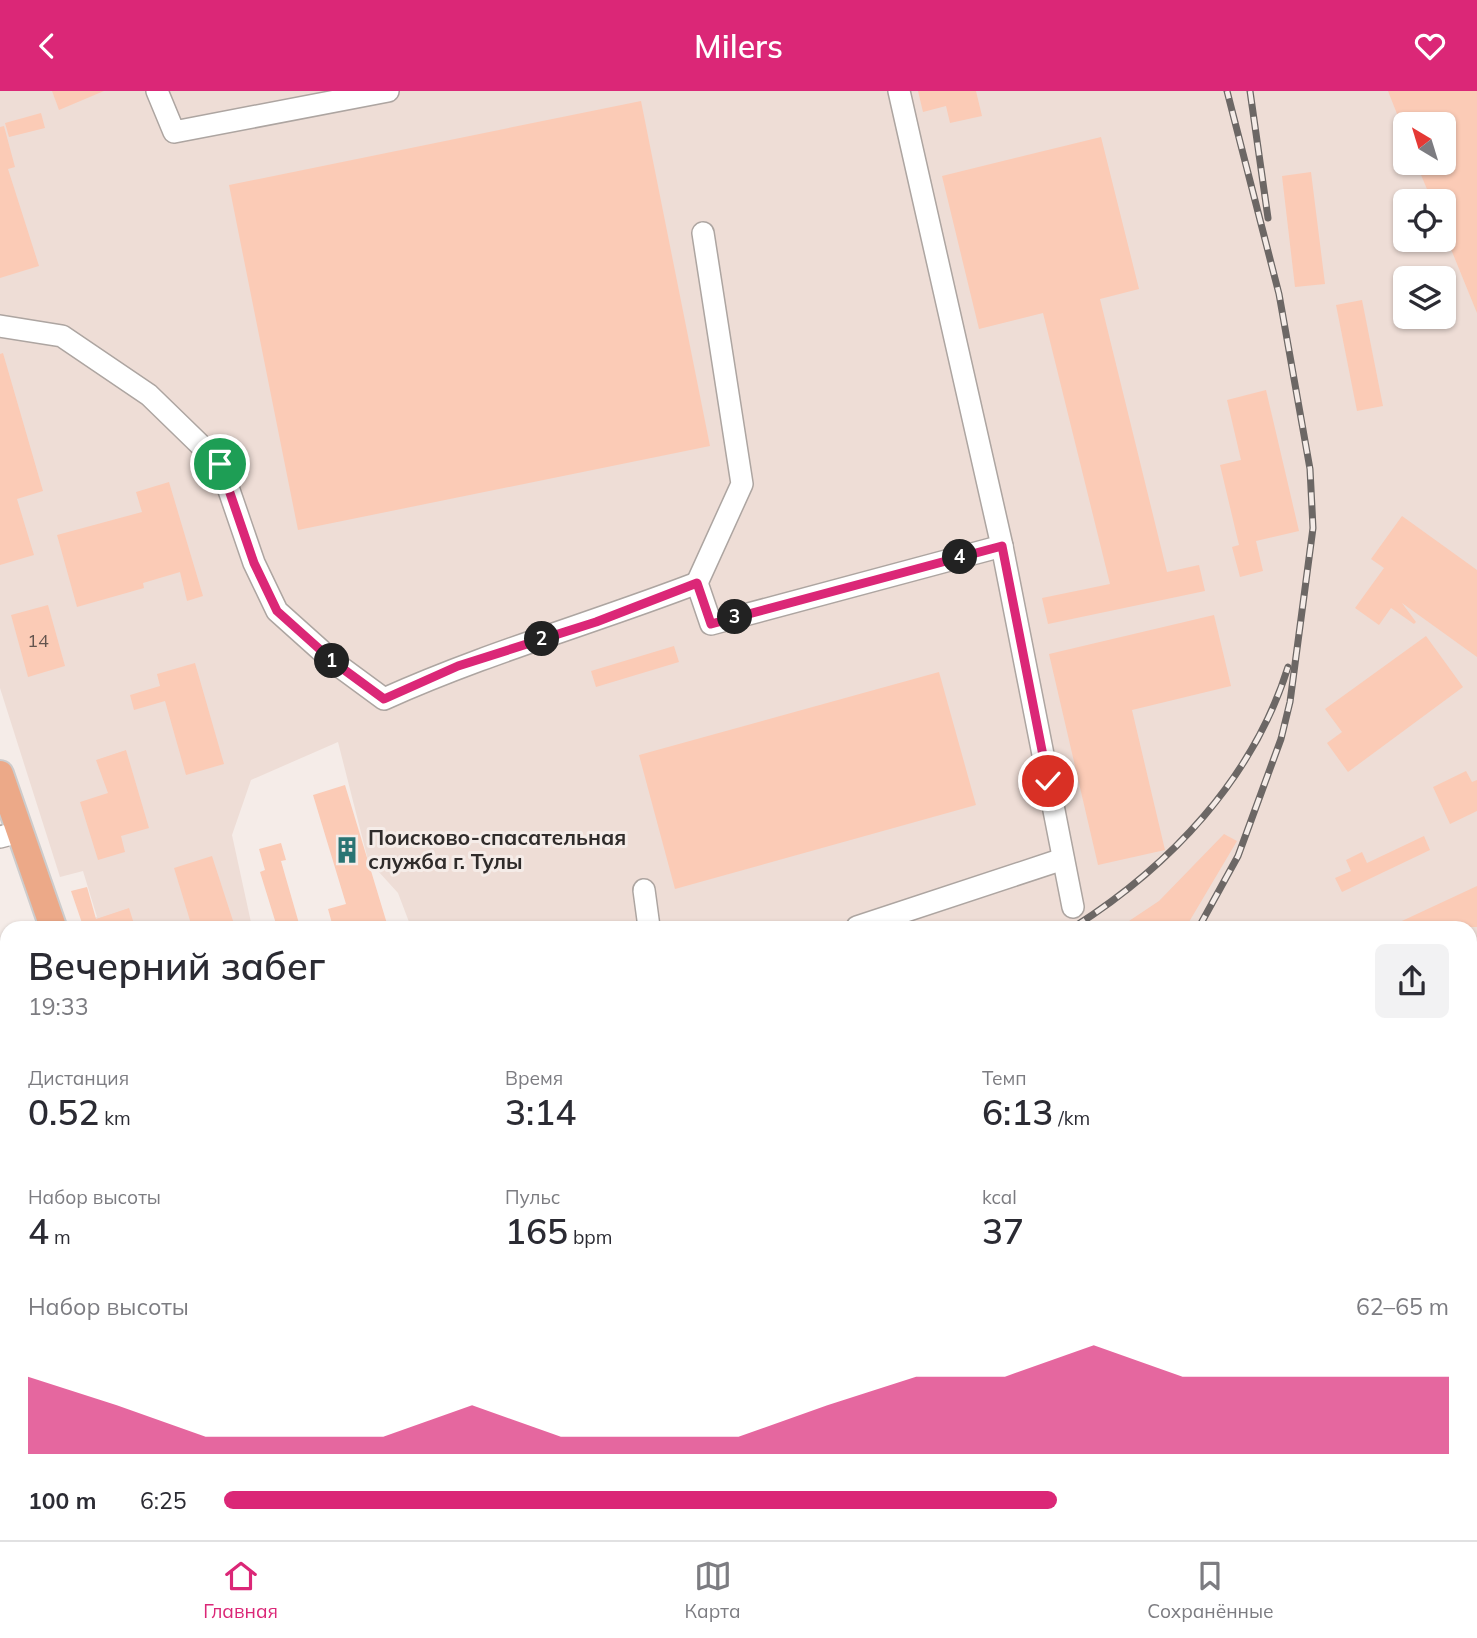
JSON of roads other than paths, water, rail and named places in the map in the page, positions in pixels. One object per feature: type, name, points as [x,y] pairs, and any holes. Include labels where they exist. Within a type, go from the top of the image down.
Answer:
[{"type":"main road","points":[[0,774],[10,835],[50,921]]},
{"type":"lane","points":[[157,91],[174,132],[388,91]]},
{"type":"lane","points":[[898,91],[1002,546],[1073,907]]},
{"type":"lane","points":[[703,233],[743,484],[697,583],[711,624],[1002,546]]},
{"type":"lane","points":[[0,326],[62,336],[149,395],[202,446],[220,464],[254,563],[277,611],[335,663],[384,699],[458,666],[596,622],[697,583]]},
{"type":"lane","points":[[875,921],[1063,859]]},
{"type":"lane","points":[[644,890],[648,921]]},
{"type":"railway","points":[[1202,921],[1238,856],[1281,739],[1290,702],[1313,528],[1310,469],[1279,294],[1227,91]]},
{"type":"railway","points":[[1250,91],[1268,218]]},
{"type":"railway","points":[[1083,921],[1143,876],[1204,816],[1253,746],[1273,708],[1288,667]]},
{"type":"place","name":"Поисково-спасательная служба г. Тулы","points":[[347,850]]}]
